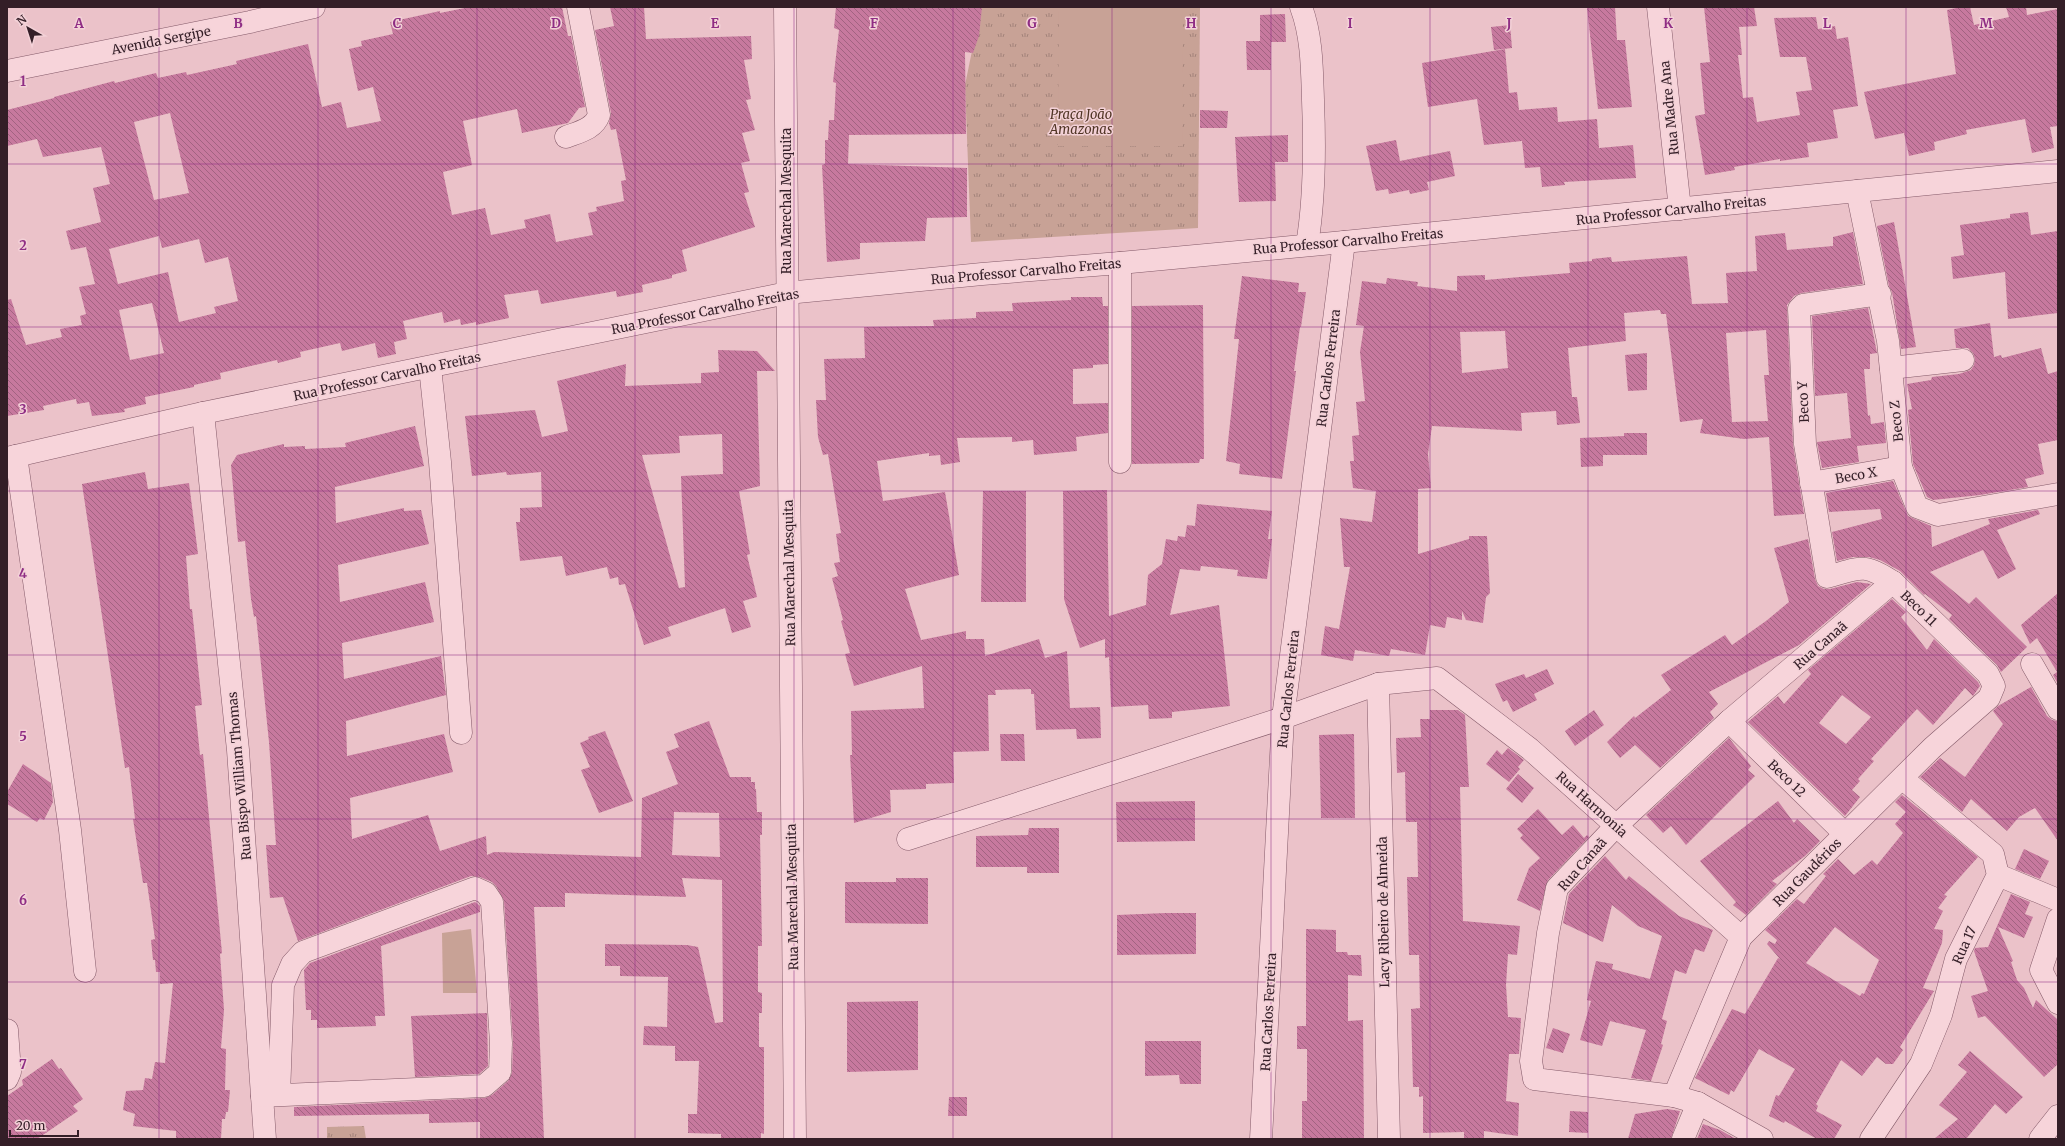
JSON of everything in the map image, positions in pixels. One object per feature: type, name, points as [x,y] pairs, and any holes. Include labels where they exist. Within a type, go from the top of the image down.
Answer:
[{"type":"street","name":"Avenida Sergipe","points":[[7,71],[250,22],[314,7]]},
{"type":"street","points":[[566,137],[590,128],[596,122],[599,115],[578,7]]},
{"type":"street","name":"Rua Marechal Mesquita","points":[[785,7],[795,1139]]},
{"type":"street","points":[[1301,7],[1306,22],[1312,79],[1315,162],[1311,224],[1307,245]]},
{"type":"street","name":"Rua Madre Ana","points":[[1658,7],[1680,209]]},
{"type":"street","name":"Rua Professor Carvalho Freitas","points":[[12,457],[204,413],[787,293],[1344,242],[2058,171]]},
{"type":"street","name":"Beco Z","points":[[1857,191],[1880,294],[1891,368],[1900,467],[1917,507],[1938,515],[2058,494]]},
{"type":"street","name":"Rua Carlos Ferreira","points":[[1261,1139],[1283,718],[1344,242]]},
{"type":"street","points":[[1120,263],[1120,462]]},
{"type":"street","name":"Beco Y","points":[[1827,577],[1805,444],[1799,309],[1803,305],[1880,294]]},
{"type":"street","points":[[1891,368],[1963,360]]},
{"type":"street","points":[[430,367],[440,462],[461,733]]},
{"type":"street","name":"Rua Bispo William Thomas","points":[[204,413],[238,750],[270,1095],[265,1139]]},
{"type":"street","points":[[12,457],[70,830],[85,971]]},
{"type":"street","name":"Beco X","points":[[1811,482],[1900,467]]},
{"type":"street","name":"Beco 11","points":[[1827,577],[1863,567],[1877,572],[1893,582],[1988,674],[1994,686]]},
{"type":"street","name":"Rua Canaã","points":[[1762,1139],[1698,1103],[1674,1096],[1534,1080],[1531,1062],[1548,933],[1557,888],[1616,826],[1729,721],[1893,582]]},
{"type":"street","points":[[2032,664],[2058,709]]},
{"type":"street","name":"Rua Harmonia","points":[[1378,684],[1437,678],[1530,749],[1742,937]]},
{"type":"street","points":[[908,839],[1283,718],[1378,684]]},
{"type":"street","name":"Lacy Ribeiro de Almeida","points":[[1378,684],[1389,1139]]},
{"type":"street","name":"Rua Gaudérios","points":[[1674,1096],[1742,937],[1845,834],[1903,779],[1932,748],[1989,698],[1994,686]]},
{"type":"street","name":"Beco 12","points":[[1729,721],[1845,834]]},
{"type":"street","points":[[1903,779],[1993,854],[1998,875],[2058,900]]},
{"type":"street","name":"Rua 17","points":[[1871,1139],[1921,1064],[1941,1015],[1956,959],[1998,875]]},
{"type":"street","points":[[475,888],[486,893],[492,902],[501,1043],[500,1072],[484,1086],[270,1095],[283,985],[292,964],[303,952],[475,888]]},
{"type":"street","points":[[2058,919],[2041,970],[2058,1003]]},
{"type":"street","points":[[7,1030],[10,1072],[7,1079]]},
{"type":"street","points":[[1683,1139],[1698,1103]]},
{"type":"street","points":[[2040,1139],[2058,1116]]},
{"type":"green space","name":"Praça João Amazonas","points":[[981,7],[1200,7],[1198,228],[971,242],[965,85]]},
{"type":"green space","points":[[1059,7],[1183,7],[1182,146],[1058,146]]},
{"type":"green space","points":[[471,929],[477,993],[443,993],[442,933]]},
{"type":"green space","points":[[364,1126],[366,1139],[327,1139],[327,1127]]},
{"type":"building","points":[[470,7],[562,7],[568,36],[571,36],[585,107],[579,108],[568,123],[522,133],[517,109],[463,121],[472,165],[443,172],[452,215],[485,208],[491,235],[526,228],[524,220],[550,214],[556,242],[593,235],[588,213],[597,211],[596,207],[624,201],[621,181],[626,180],[616,129],[611,130],[609,123],[611,113],[595,30],[614,26],[610,7],[644,7],[646,39],[751,36],[752,59],[744,60],[751,99],[746,100],[755,130],[742,133],[750,161],[741,163],[749,192],[744,193],[755,227],[682,250],[687,271],[672,275],[672,278],[642,285],[643,292],[617,297],[616,291],[541,304],[538,290],[504,295],[509,318],[476,325],[476,322],[461,325],[460,319],[444,323],[442,312],[403,321],[407,339],[394,342],[396,354],[378,358],[375,343],[342,351],[340,343],[300,352],[301,357],[278,363],[277,360],[220,373],[221,379],[194,385],[194,387],[145,397],[146,404],[124,409],[125,412],[92,416],[89,402],[77,404],[76,399],[43,406],[44,410],[7,416],[7,300],[11,299],[26,345],[62,337],[60,329],[82,325],[80,316],[86,314],[79,287],[95,284],[86,247],[71,250],[66,231],[101,222],[93,188],[110,184],[101,147],[43,157],[37,139],[7,146],[7,110],[114,81],[115,83],[156,73],[158,78],[186,72],[187,75],[237,64],[236,61],[308,44],[322,107],[341,102],[347,128],[381,121],[373,87],[358,91],[349,49],[362,46],[361,41],[393,34],[390,22],[440,11],[440,13]],"holes":[[[170,113],[189,193],[154,200],[134,122]],[[159,236],[162,248],[199,239],[205,263],[228,257],[238,301],[214,307],[216,313],[179,322],[168,272],[118,284],[109,249]],[[152,303],[164,353],[130,360],[119,310]]]},
{"type":"building","points":[[836,7],[982,7],[979,36],[973,53],[965,52],[966,134],[849,135],[848,164],[967,168],[967,217],[927,218],[925,241],[860,243],[860,259],[827,262],[822,165],[825,164],[825,140],[828,140],[829,120],[834,120],[836,83],[833,82],[839,30],[834,28]]},
{"type":"building","points":[[1587,7],[1615,7],[1617,40],[1625,40],[1632,107],[1598,109]]},
{"type":"building","points":[[1704,7],[1754,7],[1757,26],[1739,27],[1742,55],[1738,55],[1743,98],[1753,97],[1757,122],[1800,115],[1796,92],[1812,90],[1806,57],[1780,57],[1774,18],[1816,17],[1818,29],[1835,26],[1837,39],[1848,37],[1858,106],[1833,110],[1838,138],[1807,143],[1809,157],[1780,161],[1780,159],[1734,167],[1735,170],[1705,175],[1695,116],[1705,114],[1700,63],[1710,62]]},
{"type":"building","points":[[1970,7],[1974,25],[2009,17],[2006,7],[2026,7],[2027,15],[2058,9],[2058,126],[2050,127],[2054,148],[2032,153],[2025,119],[1966,130],[1967,134],[1934,142],[1935,150],[1909,156],[1904,133],[1875,139],[1864,92],[1956,74],[1947,10]]},
{"type":"building","points":[[1285,14],[1286,42],[1271,42],[1271,70],[1247,70],[1246,41],[1260,41],[1260,15]]},
{"type":"building","points":[[1510,25],[1512,48],[1494,50],[1491,27]]},
{"type":"building","points":[[1505,49],[1509,93],[1517,92],[1519,110],[1557,107],[1558,122],[1597,119],[1599,148],[1633,145],[1636,178],[1564,182],[1565,185],[1542,187],[1540,167],[1525,168],[1522,141],[1484,145],[1477,99],[1428,107],[1422,63]]},
{"type":"building","points":[[1200,110],[1228,111],[1227,128],[1200,128]]},
{"type":"building","points":[[1288,135],[1288,162],[1275,162],[1276,201],[1239,202],[1235,137]]},
{"type":"building","points":[[1396,140],[1400,161],[1450,151],[1455,176],[1427,182],[1429,190],[1410,194],[1409,190],[1389,194],[1388,189],[1376,191],[1366,146]]},
{"type":"building","points":[[2028,212],[2031,235],[2058,231],[2058,313],[2008,319],[2005,272],[1953,279],[1951,257],[1964,255],[1960,225],[2010,218],[2010,214]]},
{"type":"building","points":[[1894,222],[1916,347],[1901,349],[1892,292],[1889,286],[1877,226]]},
{"type":"building","points":[[1853,232],[1863,284],[1801,293],[1794,296],[1787,305],[1793,445],[1804,514],[1774,516],[1769,437],[1744,439],[1700,433],[1703,419],[1680,422],[1666,314],[1661,314],[1660,310],[1624,313],[1626,341],[1568,348],[1572,397],[1577,397],[1580,423],[1557,425],[1556,411],[1521,413],[1522,431],[1432,426],[1428,454],[1431,488],[1418,489],[1418,554],[1469,539],[1469,536],[1487,536],[1490,593],[1486,597],[1483,623],[1466,620],[1462,611],[1462,620],[1447,617],[1445,628],[1430,625],[1425,655],[1391,649],[1389,656],[1355,650],[1353,661],[1321,655],[1325,626],[1339,629],[1350,567],[1344,567],[1340,518],[1372,522],[1376,491],[1353,488],[1350,461],[1354,461],[1352,436],[1359,435],[1356,402],[1365,401],[1360,352],[1364,326],[1356,325],[1362,281],[1386,284],[1387,278],[1418,282],[1417,286],[1457,291],[1457,276],[1485,275],[1485,280],[1570,273],[1569,263],[1592,261],[1592,259],[1611,257],[1612,262],[1687,256],[1692,304],[1728,303],[1726,273],[1757,271],[1755,236],[1785,233],[1787,250],[1833,246],[1833,237]],"holes":[[[1766,330],[1769,375],[1764,375],[1768,421],[1732,422],[1726,333]],[[1505,331],[1508,368],[1462,373],[1460,332]]]},
{"type":"building","points":[[1242,276],[1299,283],[1298,292],[1306,292],[1294,371],[1296,371],[1282,479],[1239,474],[1240,464],[1226,461],[1239,339],[1234,339]]},
{"type":"building","points":[[1071,297],[1102,297],[1103,306],[1108,306],[1108,364],[1093,365],[1093,368],[1073,369],[1073,404],[1108,403],[1108,433],[1076,437],[1077,451],[1034,455],[1033,440],[1012,442],[1012,437],[957,438],[960,462],[941,465],[940,455],[929,456],[929,453],[877,461],[883,501],[945,492],[959,575],[905,589],[921,640],[966,631],[966,639],[984,639],[985,656],[1039,639],[1045,658],[1067,651],[1070,708],[1100,707],[1101,738],[1077,739],[1076,729],[1036,730],[1034,694],[1031,694],[1031,689],[995,690],[996,695],[988,695],[989,751],[953,752],[954,783],[926,784],[926,789],[890,790],[891,812],[854,823],[850,755],[852,755],[851,711],[924,708],[922,666],[854,686],[845,654],[850,653],[841,621],[843,620],[832,578],[838,576],[834,563],[840,562],[836,534],[841,533],[828,454],[823,455],[818,437],[816,400],[826,400],[824,359],[865,358],[864,327],[934,326],[933,320],[976,318],[976,312],[1013,311],[1012,303],[1071,300]]},
{"type":"building","points":[[1203,305],[1204,459],[1200,459],[1199,463],[1132,464],[1132,306]]},
{"type":"building","points":[[1868,308],[1877,353],[1870,354],[1870,369],[1864,369],[1868,416],[1870,415],[1871,424],[1884,422],[1886,443],[1857,446],[1859,462],[1822,468],[1817,442],[1851,438],[1847,393],[1815,396],[1812,316]]},
{"type":"building","points":[[1990,323],[1994,357],[2001,355],[2002,358],[2041,348],[2048,374],[2058,371],[2058,440],[2038,444],[2044,474],[2025,479],[2028,487],[1980,495],[1933,500],[1927,497],[1913,464],[1908,410],[1912,409],[1907,384],[1931,380],[1932,377],[1959,374],[1971,370],[1975,359],[1973,353],[1968,348],[1956,348],[1954,329]]},
{"type":"building","points":[[718,350],[757,351],[775,371],[757,371],[760,486],[739,491],[750,554],[747,555],[757,597],[743,601],[751,627],[732,633],[725,608],[668,627],[671,636],[644,645],[625,584],[619,585],[618,577],[610,579],[607,567],[566,576],[562,556],[520,561],[516,522],[520,522],[520,508],[542,507],[541,472],[507,475],[506,472],[472,476],[465,416],[535,410],[542,437],[568,431],[557,381],[626,364],[625,386],[701,383],[701,373],[719,372]],"holes":[[[722,434],[723,474],[681,476],[685,587],[679,588],[642,455],[680,453],[679,436]]]},
{"type":"building","points":[[1647,353],[1647,390],[1628,391],[1625,355]]},
{"type":"building","points":[[415,426],[424,466],[335,487],[336,523],[404,508],[404,511],[421,510],[429,544],[338,565],[340,602],[425,582],[434,622],[342,643],[344,679],[441,656],[446,695],[346,721],[347,756],[444,734],[453,772],[350,798],[352,839],[428,815],[440,851],[486,836],[487,855],[494,852],[641,857],[642,798],[678,784],[666,752],[679,747],[674,734],[709,721],[730,777],[751,777],[751,782],[755,782],[757,812],[762,812],[762,835],[760,835],[762,946],[758,946],[758,992],[762,993],[762,1013],[759,1013],[759,1047],[764,1047],[764,1134],[761,1133],[761,1139],[721,1139],[721,1134],[688,1133],[688,1114],[697,1114],[699,1061],[675,1061],[675,1046],[643,1045],[644,1026],[667,1027],[668,977],[620,976],[620,966],[605,966],[605,944],[687,945],[698,947],[715,1023],[723,1022],[722,880],[682,878],[686,897],[565,893],[565,907],[534,907],[544,1139],[480,1139],[480,1122],[429,1123],[429,1114],[294,1116],[294,1107],[485,1098],[492,1095],[508,1081],[512,1073],[513,1042],[504,901],[496,886],[492,882],[480,877],[471,876],[298,941],[283,897],[270,898],[266,845],[276,845],[269,742],[256,616],[254,617],[251,599],[245,541],[238,542],[231,465],[237,455],[284,444],[284,447],[305,446],[305,449],[346,447],[345,443]],"holes":[[[674,812],[719,813],[720,857],[672,855]]]},
{"type":"building","points":[[1624,433],[1647,433],[1647,455],[1603,455],[1603,466],[1581,467],[1580,438],[1624,436]]},
{"type":"building","points":[[145,472],[148,489],[189,483],[198,554],[186,556],[190,609],[192,609],[202,705],[195,706],[200,755],[203,754],[222,953],[220,954],[224,1010],[221,1048],[226,1049],[225,1090],[230,1090],[228,1112],[226,1112],[225,1119],[222,1119],[221,1139],[176,1139],[176,1131],[133,1126],[135,1114],[123,1110],[126,1091],[143,1090],[145,1078],[152,1079],[155,1062],[165,1063],[173,983],[160,984],[160,972],[156,972],[155,960],[153,960],[151,940],[155,939],[147,883],[143,883],[133,819],[135,819],[129,767],[125,768],[82,484]]},
{"type":"building","points":[[1893,481],[1908,516],[1931,526],[1932,547],[1990,524],[1988,519],[2038,510],[2040,514],[1997,530],[2016,569],[1998,579],[1983,550],[1930,572],[1969,604],[1976,597],[2027,647],[2001,672],[1997,665],[1949,619],[1952,615],[1925,594],[1924,595],[1900,571],[1880,560],[1869,557],[1853,557],[1837,561],[1832,532],[1882,519],[1880,509],[1829,512],[1826,493]]},
{"type":"building","points":[[1107,490],[1109,616],[1146,605],[1148,575],[1162,564],[1166,539],[1177,541],[1178,536],[1185,537],[1187,525],[1195,526],[1197,504],[1272,511],[1268,539],[1272,539],[1267,579],[1237,576],[1238,570],[1201,566],[1200,571],[1180,569],[1170,615],[1219,605],[1230,706],[1172,712],[1172,718],[1149,719],[1148,705],[1111,707],[1109,657],[1105,658],[1105,639],[1080,648],[1064,599],[1063,491]]},
{"type":"building","points":[[983,491],[1026,491],[1026,602],[981,602]]},
{"type":"building","points":[[1808,539],[1815,579],[1818,586],[1824,589],[1830,589],[1857,582],[1871,584],[1799,645],[1709,692],[1718,704],[1710,712],[1714,718],[1660,768],[1635,745],[1620,758],[1607,742],[1634,716],[1635,718],[1671,690],[1661,675],[1725,635],[1732,645],[1766,621],[1789,602],[1774,548]]},
{"type":"building","points":[[2058,593],[2058,684],[2053,675],[2057,672],[2037,638],[2030,644],[2021,625]]},
{"type":"building","points":[[1892,599],[1906,612],[1901,617],[1927,650],[1934,639],[1978,682],[1980,686],[1973,696],[1965,688],[1933,725],[1917,709],[1871,759],[1874,761],[1858,779],[1860,781],[1852,790],[1860,797],[1845,816],[1748,722],[1778,696],[1784,704],[1811,674],[1808,670]],"holes":[[[1842,695],[1871,717],[1846,744],[1819,723]]]},
{"type":"building","points":[[1547,669],[1554,684],[1534,694],[1537,700],[1513,712],[1507,700],[1503,702],[1495,684],[1524,674],[1526,678]]},
{"type":"building","points":[[2031,687],[2047,716],[2052,720],[2058,721],[2058,841],[2035,808],[2019,817],[2007,831],[1971,799],[1962,812],[1920,777],[1940,758],[1965,777],[2003,724],[1993,711],[1998,706]]},
{"type":"building","points":[[1430,710],[1458,710],[1465,715],[1469,787],[1460,787],[1463,921],[1520,926],[1517,955],[1508,954],[1506,985],[1508,1017],[1521,1018],[1519,1054],[1509,1054],[1506,1101],[1519,1103],[1518,1136],[1484,1131],[1484,1139],[1464,1139],[1464,1132],[1423,1133],[1423,1096],[1419,1097],[1419,1087],[1413,1087],[1411,1009],[1420,1008],[1419,955],[1409,955],[1407,877],[1418,877],[1417,822],[1406,822],[1405,772],[1397,773],[1396,738],[1421,737],[1420,719],[1430,719]]},
{"type":"building","points":[[1594,710],[1604,725],[1575,746],[1565,731]]},
{"type":"building","points":[[605,731],[633,801],[599,813],[581,770],[590,767],[580,743],[589,739],[588,737]]},
{"type":"building","points":[[1000,734],[1024,734],[1025,761],[1001,761]]},
{"type":"building","points":[[1354,734],[1355,818],[1321,818],[1319,735]]},
{"type":"building","points":[[1729,738],[1751,766],[1748,770],[1755,776],[1686,845],[1671,826],[1663,833],[1646,815]]},
{"type":"building","points":[[1508,748],[1524,760],[1518,767],[1520,769],[1509,782],[1486,764],[1497,750],[1502,755]]},
{"type":"building","points":[[23,764],[51,783],[53,802],[44,820],[40,818],[37,822],[7,804],[7,792]]},
{"type":"building","points":[[1518,774],[1534,788],[1522,803],[1506,789]]},
{"type":"building","points":[[1902,795],[1978,857],[1944,895],[1947,896],[1938,908],[1943,911],[1934,929],[1943,930],[1942,943],[1923,988],[1934,991],[1900,1047],[1903,1050],[1893,1064],[1886,1064],[1877,1057],[1862,1076],[1841,1060],[1816,1104],[1818,1106],[1816,1111],[1842,1125],[1834,1139],[1817,1139],[1785,1121],[1784,1123],[1769,1116],[1776,1095],[1779,1096],[1795,1069],[1759,1049],[1734,1092],[1731,1090],[1729,1095],[1695,1078],[1732,1009],[1745,1014],[1778,958],[1780,959],[1767,944],[1769,941],[1775,944],[1777,940],[1765,930],[1797,899],[1804,904],[1826,876],[1823,874],[1838,859],[1854,875],[1872,860],[1877,865],[1903,833],[1895,824],[1906,812],[1895,802]],"holes":[[[1835,927],[1879,960],[1864,994],[1862,993],[1860,996],[1806,963]]]},
{"type":"building","points":[[1195,801],[1195,841],[1117,842],[1116,802]]},
{"type":"building","points":[[1778,801],[1794,823],[1797,819],[1820,841],[1805,856],[1772,881],[1777,884],[1746,915],[1733,905],[1736,902],[1700,861]]},
{"type":"building","points":[[1538,809],[1562,835],[1573,825],[1584,838],[1587,835],[1589,837],[1548,880],[1540,911],[1517,900],[1529,868],[1540,858],[1520,838],[1523,835],[1517,829]]},
{"type":"building","points":[[1029,828],[1059,828],[1059,873],[1027,873],[1027,867],[976,867],[976,836],[1028,835]]},
{"type":"building","points":[[2024,849],[2049,861],[2040,879],[2015,869]]},
{"type":"building","points":[[1605,856],[1626,880],[1629,876],[1679,916],[1713,930],[1704,952],[1695,949],[1686,974],[1675,970],[1662,1019],[1667,1021],[1661,1044],[1663,1045],[1651,1081],[1631,1078],[1646,1030],[1610,1021],[1602,1046],[1580,1040],[1591,1001],[1587,1000],[1596,961],[1613,964],[1612,969],[1650,979],[1662,936],[1638,926],[1612,905],[1603,942],[1563,923],[1569,894]]},
{"type":"building","points":[[896,878],[928,878],[928,924],[845,923],[845,882],[896,882]]},
{"type":"building","points":[[2011,894],[2030,902],[2025,914],[2033,917],[2024,938],[1998,927],[2013,961],[2011,962],[2017,980],[2024,988],[2033,1008],[2036,1000],[2058,1020],[2058,1064],[2044,1077],[1985,1016],[1978,1018],[1971,996],[1988,991],[1974,951],[1975,948],[1988,947]]},
{"type":"building","points":[[475,902],[480,906],[480,912],[381,946],[385,1016],[375,1016],[376,1026],[317,1028],[317,1020],[311,1020],[311,1010],[306,1010],[304,970],[310,963]]},
{"type":"building","points":[[1196,913],[1196,954],[1117,955],[1117,915]]},
{"type":"building","points":[[1306,929],[1336,930],[1336,952],[1347,952],[1348,955],[1361,955],[1362,976],[1348,975],[1348,1021],[1363,1020],[1364,1139],[1302,1139],[1302,1101],[1307,1101],[1307,1049],[1297,1049],[1297,1026],[1306,1026]]},
{"type":"building","points":[[918,1001],[918,1070],[847,1072],[847,1002]]},
{"type":"building","points":[[487,1013],[488,1066],[479,1074],[415,1077],[411,1016]]},
{"type":"building","points":[[1553,1028],[1570,1034],[1563,1053],[1546,1048]]},
{"type":"building","points":[[1145,1041],[1201,1041],[1201,1084],[1180,1084],[1179,1075],[1145,1076]]},
{"type":"building","points":[[1970,1051],[2023,1097],[2006,1114],[1995,1104],[1966,1139],[1934,1139],[1958,1119],[1939,1105],[1967,1072],[1958,1065]]},
{"type":"building","points":[[52,1059],[59,1069],[61,1068],[83,1099],[73,1106],[78,1111],[37,1139],[7,1139],[7,1096],[23,1085],[22,1080]]},
{"type":"building","points":[[949,1097],[967,1097],[967,1116],[948,1116]]},
{"type":"building","points":[[1667,1109],[1680,1111],[1671,1139],[1628,1139],[1635,1114]]},
{"type":"building","points":[[1570,1111],[1588,1112],[1588,1133],[1569,1132]]},
{"type":"building","points":[[1703,1124],[1720,1130],[1736,1139],[1697,1139]]}]
